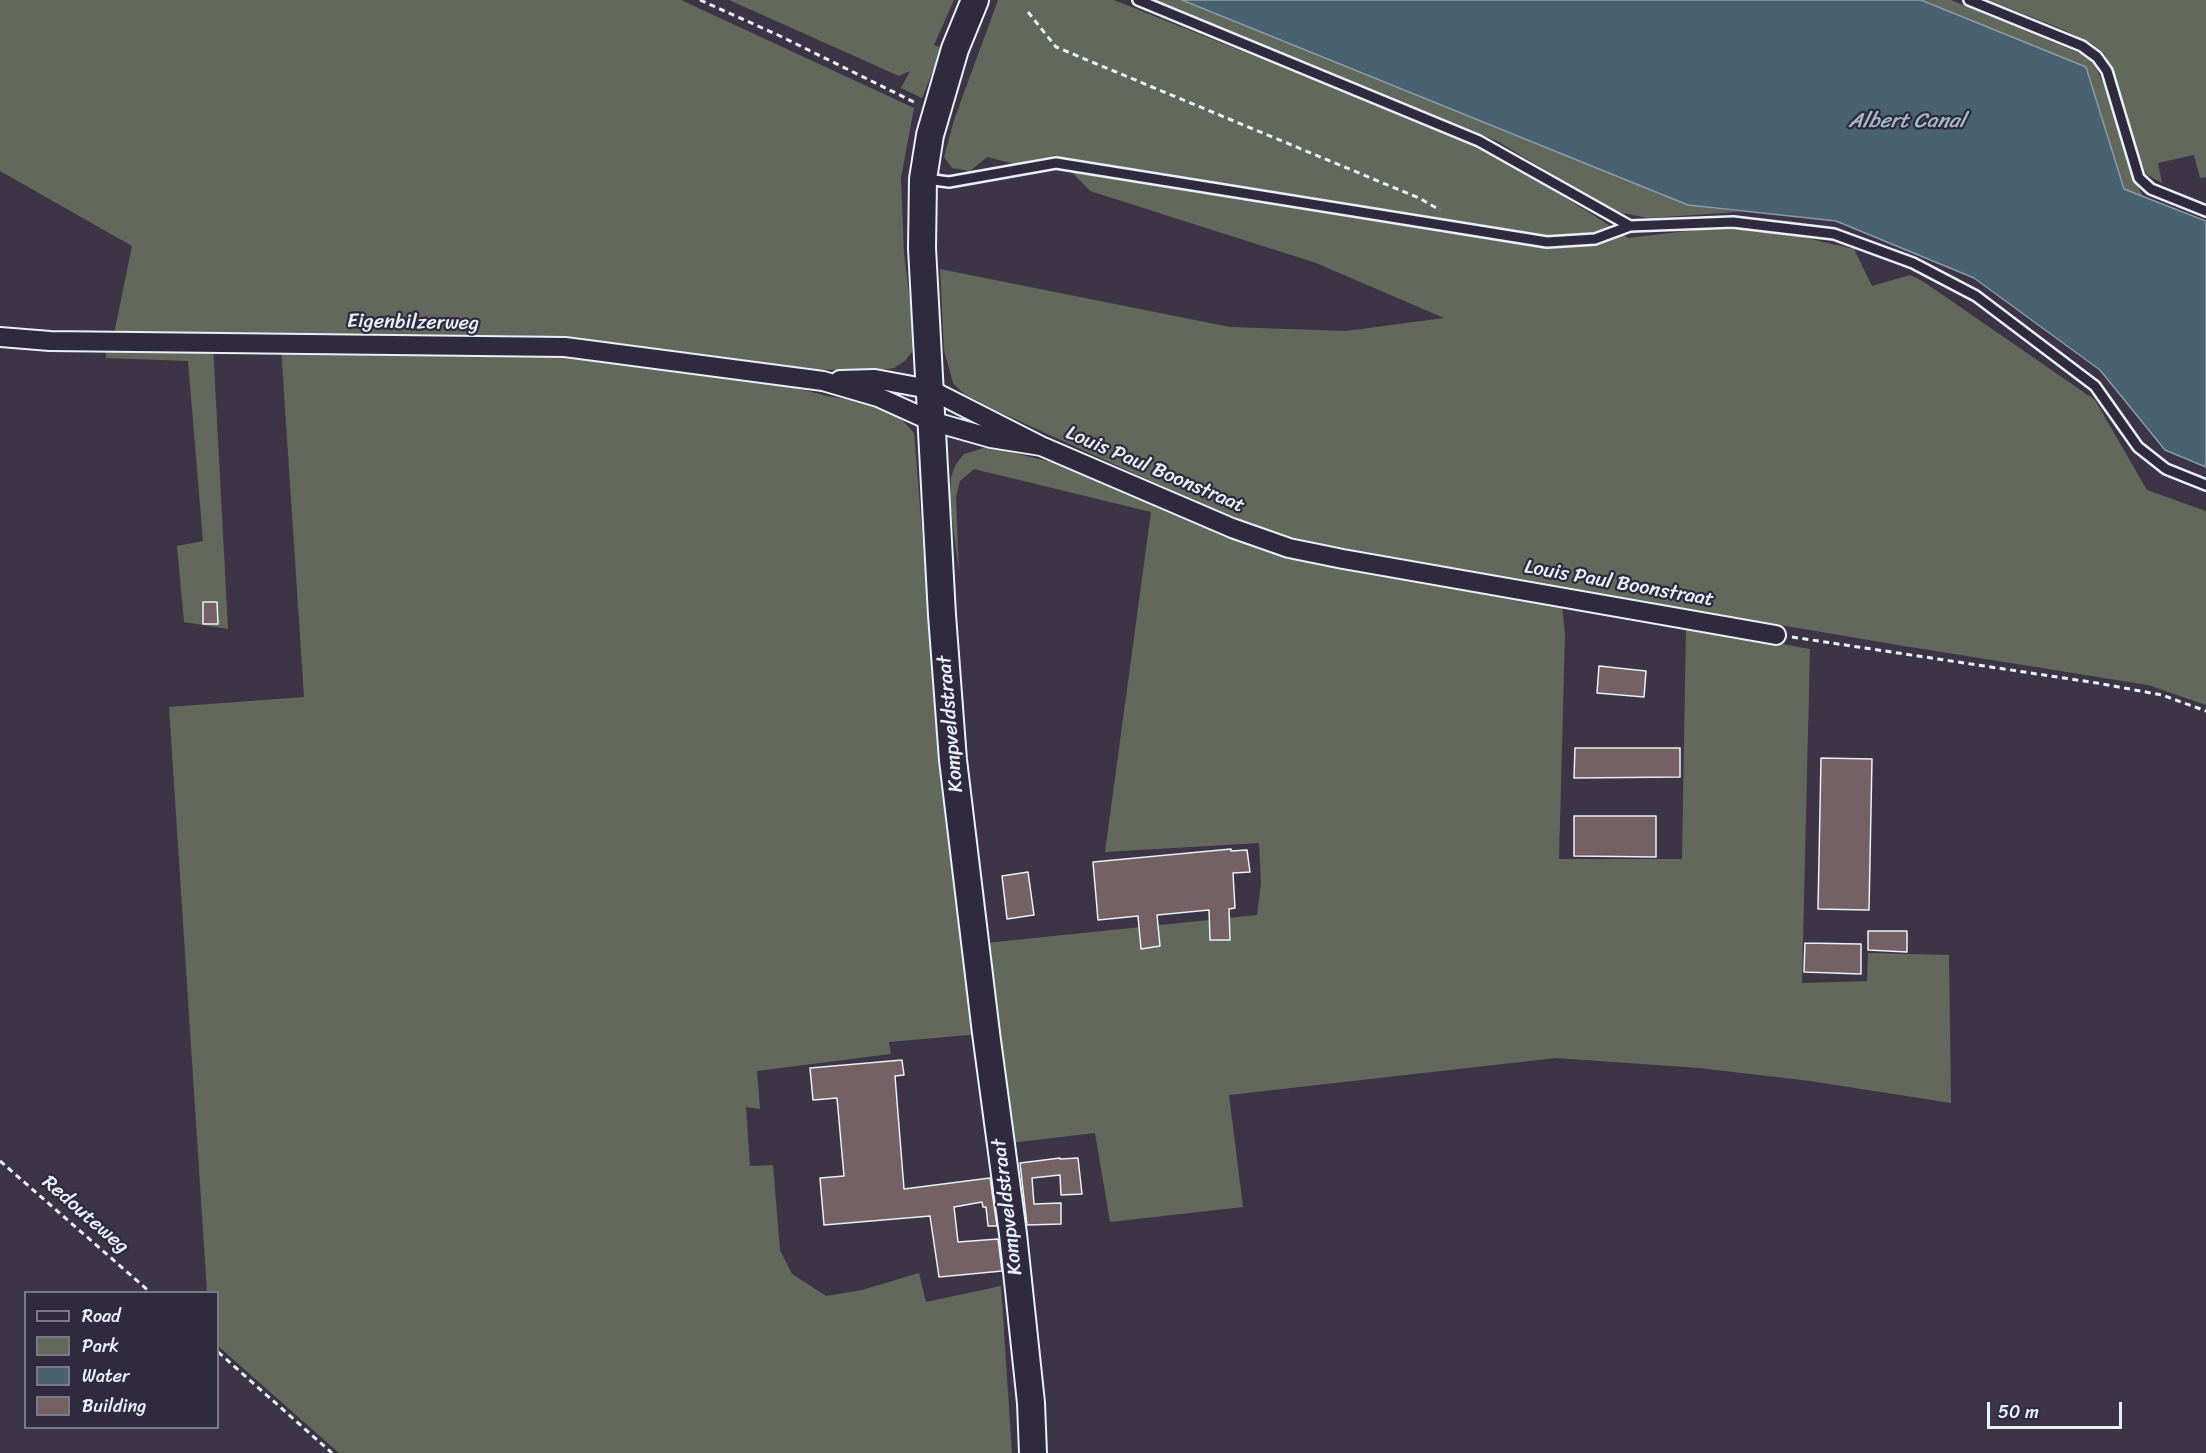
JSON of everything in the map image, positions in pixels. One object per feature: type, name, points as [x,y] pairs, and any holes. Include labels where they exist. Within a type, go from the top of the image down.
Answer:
[{"type":"street","name":"Kompveldstraat","points":[[975,0],[955,49],[930,135],[923,179],[922,248],[942,615],[953,760],[1013,1234],[1031,1403],[1033,1453]]},
{"type":"street","name":"Eigenbilzerweg","points":[[0,337],[50,341],[565,347],[823,381],[879,397],[931,422]]},
{"type":"street","name":"Eigenbilzerweg","points":[[823,381],[875,379],[929,388]]},
{"type":"street","name":"Louis Paul Boonstraat","points":[[929,388],[1041,446],[1232,528],[1289,548],[1776,634]]},
{"type":"street","name":"Louis Paul Boonstraat","points":[[931,422],[991,438],[1041,446]]},
{"type":"lane","points":[[1138,0],[1479,141],[1630,226]]},
{"type":"lane","points":[[1969,0],[2082,46],[2097,57],[2107,71],[2139,178],[2151,189],[2206,211]]},
{"type":"lane","points":[[923,179],[949,182],[1056,163],[1547,242],[1595,239],[1630,226],[1733,222],[1834,234],[1913,263],[1976,296],[2095,386],[2138,447],[2166,469],[2206,485]]},
{"type":"path","points":[[700,0],[919,105],[937,111]]},
{"type":"path","points":[[1028,12],[1056,47],[1419,198],[1448,215]]},
{"type":"path","points":[[1776,634],[2097,683],[2162,695],[2206,711]]},
{"type":"path","name":"Redouteweg","points":[[0,1161],[148,1291]]},
{"type":"path","points":[[219,1353],[332,1453]]},
{"type":"green space","points":[[0,0],[681,0],[914,108],[901,178],[904,253],[914,334],[912,352],[905,361],[894,368],[875,371],[799,369],[676,351],[577,340],[496,336],[114,334],[132,246],[0,171]]},
{"type":"green space","points":[[729,0],[954,0],[934,45],[942,48],[922,98],[901,88],[910,71],[899,76]]},
{"type":"green space","points":[[998,0],[1114,0],[1482,147],[1628,238],[1695,230],[1749,229],[1802,237],[1854,249],[1872,286],[1910,275],[1924,282],[2095,400],[2147,490],[2206,511],[2206,705],[2148,685],[1604,595],[1337,547],[1254,529],[1225,519],[1164,487],[964,394],[953,383],[944,350],[940,269],[1230,327],[1346,331],[1444,318],[1316,263],[1090,191],[1055,155],[1015,164],[987,157],[970,171],[952,168],[944,157],[954,120]]},
{"type":"green space","points":[[1153,0],[1182,0],[1688,205],[1739,212],[1649,218],[1621,213],[1497,141]]},
{"type":"green space","points":[[1921,0],[1951,0],[2086,56],[2094,64],[2106,88],[2133,177],[2143,196],[2124,189],[2086,67]]},
{"type":"green space","points":[[1988,0],[2206,0],[2206,177],[2200,178],[2194,155],[2158,163],[2162,183],[2146,174],[2136,148],[2114,71],[2104,53],[2091,43],[2062,29]]},
{"type":"green space","points":[[213,345],[228,629],[184,622],[177,546],[203,541],[188,361],[106,358],[105,347]]},
{"type":"green space","points":[[281,347],[567,353],[782,379],[792,387],[827,396],[872,403],[893,410],[914,433],[937,716],[980,1034],[889,1042],[891,1054],[757,1071],[760,1109],[746,1107],[750,1166],[773,1165],[780,1250],[792,1274],[826,1296],[862,1290],[919,1273],[926,1302],[1001,1286],[1012,1453],[339,1453],[219,1347],[219,1291],[207,1291],[169,707],[304,697]]},
{"type":"green space","points":[[984,448],[1055,463],[1278,552],[1360,572],[1550,599],[1562,606],[1565,634],[1559,859],[1682,859],[1686,627],[1810,649],[1802,983],[1867,981],[1868,953],[1949,955],[1951,1103],[1810,1081],[1699,1068],[1556,1058],[1229,1095],[1243,1207],[1110,1222],[1095,1133],[1010,1143],[986,943],[1257,915],[1261,883],[1259,843],[1105,852],[1151,512],[974,469],[960,481],[956,497],[959,572],[950,502],[951,477],[956,464],[964,454]]},
{"type":"water","name":"Albert Canal","points":[[1182,0],[1921,0],[2086,67],[2124,189],[2206,221],[2206,467],[2165,450],[2100,370],[1974,278],[1836,221],[1688,205]]},
{"type":"building","points":[[203,602],[217,602],[218,624],[203,624]]},
{"type":"building","points":[[1599,666],[1646,671],[1644,697],[1597,693]]},
{"type":"building","points":[[1575,748],[1680,748],[1680,777],[1574,778]]},
{"type":"building","points":[[1821,758],[1872,759],[1869,910],[1818,909]]},
{"type":"building","points":[[1574,816],[1656,816],[1656,857],[1574,856]]},
{"type":"building","points":[[1231,849],[1231,851],[1247,850],[1250,872],[1233,873],[1235,908],[1229,909],[1230,940],[1210,940],[1209,910],[1157,915],[1160,946],[1141,949],[1138,916],[1098,920],[1093,862]]},
{"type":"building","points":[[1028,872],[1034,915],[1007,919],[1002,876]]},
{"type":"building","points":[[1868,931],[1907,931],[1907,952],[1868,950]]},
{"type":"building","points":[[1805,943],[1861,944],[1861,974],[1804,972]]},
{"type":"building","points":[[902,1060],[904,1075],[895,1076],[904,1189],[990,1178],[997,1226],[988,1226],[986,1207],[983,1207],[982,1202],[954,1207],[958,1242],[998,1239],[1002,1271],[939,1277],[930,1216],[824,1225],[820,1178],[844,1176],[837,1098],[813,1100],[810,1068]]},
{"type":"building","points":[[1078,1158],[1082,1194],[1061,1195],[1060,1175],[1032,1178],[1034,1204],[1061,1203],[1061,1224],[1027,1225],[1020,1163]]}]
